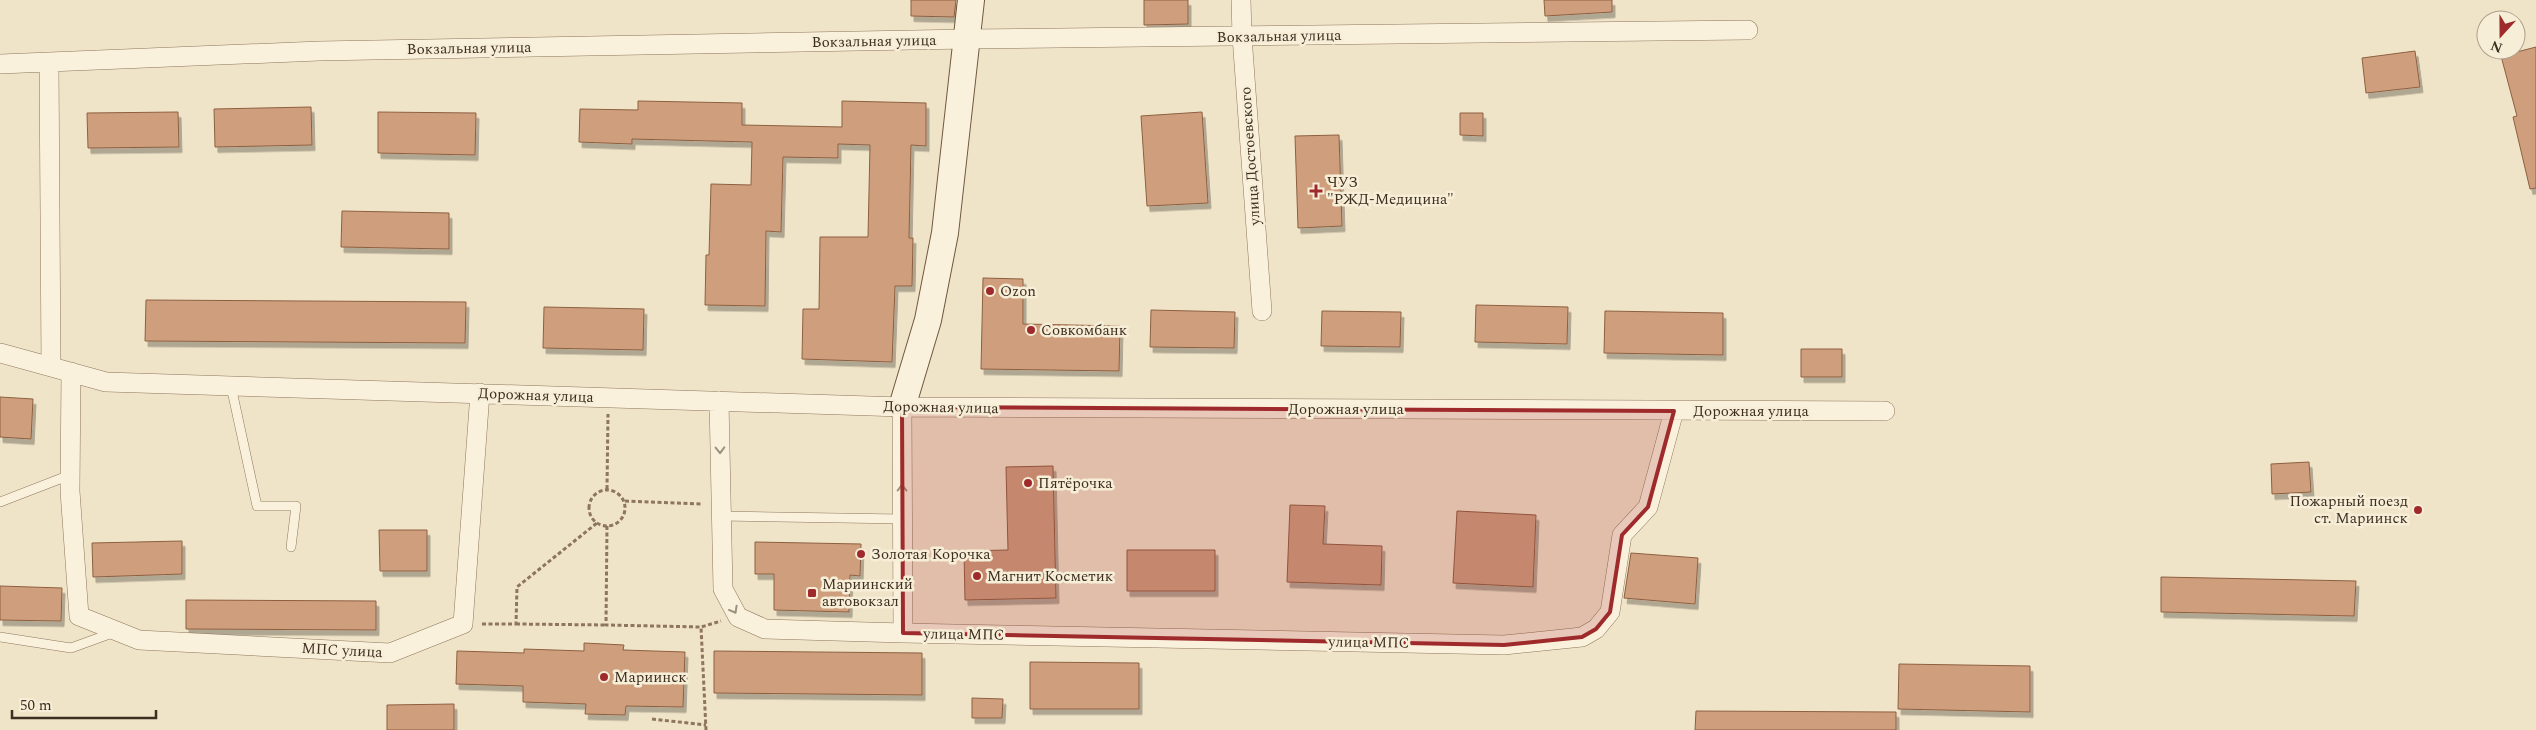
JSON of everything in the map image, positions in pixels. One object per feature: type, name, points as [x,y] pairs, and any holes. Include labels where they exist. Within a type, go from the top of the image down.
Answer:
[{"type":"main road","points":[[902,407],[928,320],[945,233],[971,0]]},
{"type":"street","name":"улица Достоевского","points":[[1241,0],[1262,311]]},
{"type":"street","name":"Вокзальная улица","points":[[0,64],[329,51],[967,40],[1748,30]]},
{"type":"street","points":[[49,62],[51,366]]},
{"type":"street","name":"Дорожная улица","points":[[0,353],[106,382],[902,407],[1674,411],[1886,410]]},
{"type":"street","points":[[70,474],[71,372]]},
{"type":"street","points":[[463,624],[480,393]]},
{"type":"street","points":[[719,401],[723,589],[738,617]]},
{"type":"street","points":[[902,407],[903,633]]},
{"type":"street","name":"улица МПС","points":[[738,617],[765,629],[903,633],[1504,645],[1582,637],[1596,629],[1610,612],[1622,535],[1648,507],[1674,411]]},
{"type":"street","name":"МПС улица","points":[[70,474],[79,616],[139,640],[390,653],[463,624]]},
{"type":"lane","points":[[231,385],[257,506],[296,506],[291,547]]},
{"type":"lane","points":[[0,502],[70,474]]},
{"type":"lane","points":[[721,511],[902,519]]},
{"type":"lane","points":[[0,637],[70,648],[117,631]]},
{"type":"path","points":[[607,489],[608,398]]},
{"type":"path","points":[[607,489],[618,492],[625,501],[625,510],[622,518],[615,524],[607,526],[597,523],[590,514],[590,500],[594,494],[607,489]]},
{"type":"path","points":[[625,501],[721,511]]},
{"type":"path","points":[[516,624],[517,587],[597,523]]},
{"type":"path","points":[[606,626],[607,526]]},
{"type":"path","points":[[463,624],[701,627],[738,617]]},
{"type":"path","points":[[701,627],[706,730]]},
{"type":"path","points":[[652,719],[706,725]]},
{"type":"highlighted area","points":[[902,407],[1674,411],[1648,507],[1622,535],[1610,612],[1596,629],[1582,637],[1504,645],[903,633]]},
{"type":"building","points":[[911,0],[956,0],[954,17],[911,16]]},
{"type":"building","points":[[1144,0],[1188,0],[1188,24],[1144,25]]},
{"type":"building","points":[[1544,0],[1612,0],[1612,12],[1545,16]]},
{"type":"building","points":[[2536,47],[2536,188],[2530,189],[2513,117],[2517,116],[2502,60],[2526,60],[2526,50]]},
{"type":"building","points":[[2415,51],[2420,87],[2366,93],[2362,58]]},
{"type":"building","points":[[638,101],[742,103],[742,125],[842,127],[842,101],[926,103],[926,146],[911,145],[909,238],[913,238],[912,286],[895,286],[892,362],[802,359],[803,309],[819,309],[820,237],[868,237],[870,145],[838,144],[838,158],[783,157],[781,232],[766,231],[765,306],[705,305],[706,255],[709,255],[711,184],[751,185],[752,142],[632,139],[632,144],[579,142],[580,109],[638,110]]},
{"type":"building","points":[[311,107],[312,145],[215,147],[214,109]]},
{"type":"building","points":[[178,112],[179,147],[88,148],[87,113]]},
{"type":"building","points":[[378,112],[476,113],[475,155],[378,153]]},
{"type":"building","points":[[1202,112],[1208,203],[1147,206],[1141,116]]},
{"type":"building","points":[[1460,113],[1483,113],[1483,136],[1460,135]]},
{"type":"building","points":[[1339,135],[1342,226],[1298,228],[1295,136]]},
{"type":"building","points":[[342,211],[449,213],[449,249],[341,247]]},
{"type":"building","points":[[983,278],[1023,279],[1023,324],[1120,326],[1119,371],[981,369]]},
{"type":"building","points":[[146,300],[466,302],[465,343],[145,341]]},
{"type":"building","points":[[1476,305],[1568,307],[1567,344],[1475,342]]},
{"type":"building","points":[[544,307],[644,309],[643,350],[543,348]]},
{"type":"building","points":[[1151,310],[1235,312],[1234,348],[1150,347]]},
{"type":"building","points":[[1322,311],[1401,312],[1400,347],[1321,346]]},
{"type":"building","points":[[1605,311],[1723,313],[1723,355],[1604,353]]},
{"type":"building","points":[[1801,349],[1842,349],[1842,377],[1801,377]]},
{"type":"building","points":[[0,397],[33,399],[31,439],[0,437]]},
{"type":"building","points":[[2309,462],[2311,492],[2272,494],[2271,464]]},
{"type":"building","points":[[1053,466],[1056,598],[965,600],[964,551],[1008,550],[1006,467]]},
{"type":"building","points":[[1290,505],[1325,506],[1323,544],[1382,546],[1381,585],[1287,582]]},
{"type":"building","points":[[1457,511],[1536,515],[1533,587],[1453,583]]},
{"type":"building","points":[[379,530],[427,530],[427,571],[380,571]]},
{"type":"building","points":[[182,541],[182,574],[93,577],[92,543]]},
{"type":"building","name":"Мариинский автовокзал","points":[[755,542],[861,544],[860,576],[850,575],[849,612],[774,610],[774,574],[755,574]]},
{"type":"building","points":[[1127,550],[1215,550],[1215,591],[1127,591]]},
{"type":"building","points":[[1631,553],[1698,558],[1695,604],[1624,598]]},
{"type":"building","points":[[2161,577],[2356,581],[2354,616],[2161,612]]},
{"type":"building","points":[[0,586],[62,588],[61,621],[0,620]]},
{"type":"building","points":[[186,600],[376,601],[376,630],[186,629]]},
{"type":"building","name":"Мариинск","points":[[584,643],[624,645],[623,650],[685,652],[683,707],[626,706],[625,715],[585,714],[586,704],[523,702],[523,686],[456,684],[457,651],[524,653],[524,649],[584,651]]},
{"type":"building","points":[[714,651],[922,653],[922,695],[714,693]]},
{"type":"building","points":[[1030,662],[1139,663],[1139,709],[1030,709]]},
{"type":"building","points":[[1899,664],[2030,666],[2030,712],[1898,709]]},
{"type":"building","points":[[972,698],[1003,699],[1002,718],[972,718]]},
{"type":"building","points":[[454,704],[454,730],[387,730],[387,705]]},
{"type":"building","points":[[1696,711],[1896,712],[1896,730],[1695,730]]},
{"type":"place","name":"ЧУЗ \"РЖД-Медицина\"","points":[[1316,191]]},
{"type":"place","name":"Ozon","points":[[990,291]]},
{"type":"place","name":"Совкомбанк","points":[[1031,330]]},
{"type":"place","name":"Пятёрочка","points":[[1028,483]]},
{"type":"place","name":"Пожарный поезд ст. Мариинск","points":[[2418,510]]},
{"type":"place","name":"Золотая Корочка","points":[[861,554]]},
{"type":"place","name":"Магнит Косметик","points":[[977,576]]},
{"type":"place","name":"Мариинский автовокзал","points":[[812,593]]},
{"type":"place","name":"Мариинск","points":[[604,677]]}]
